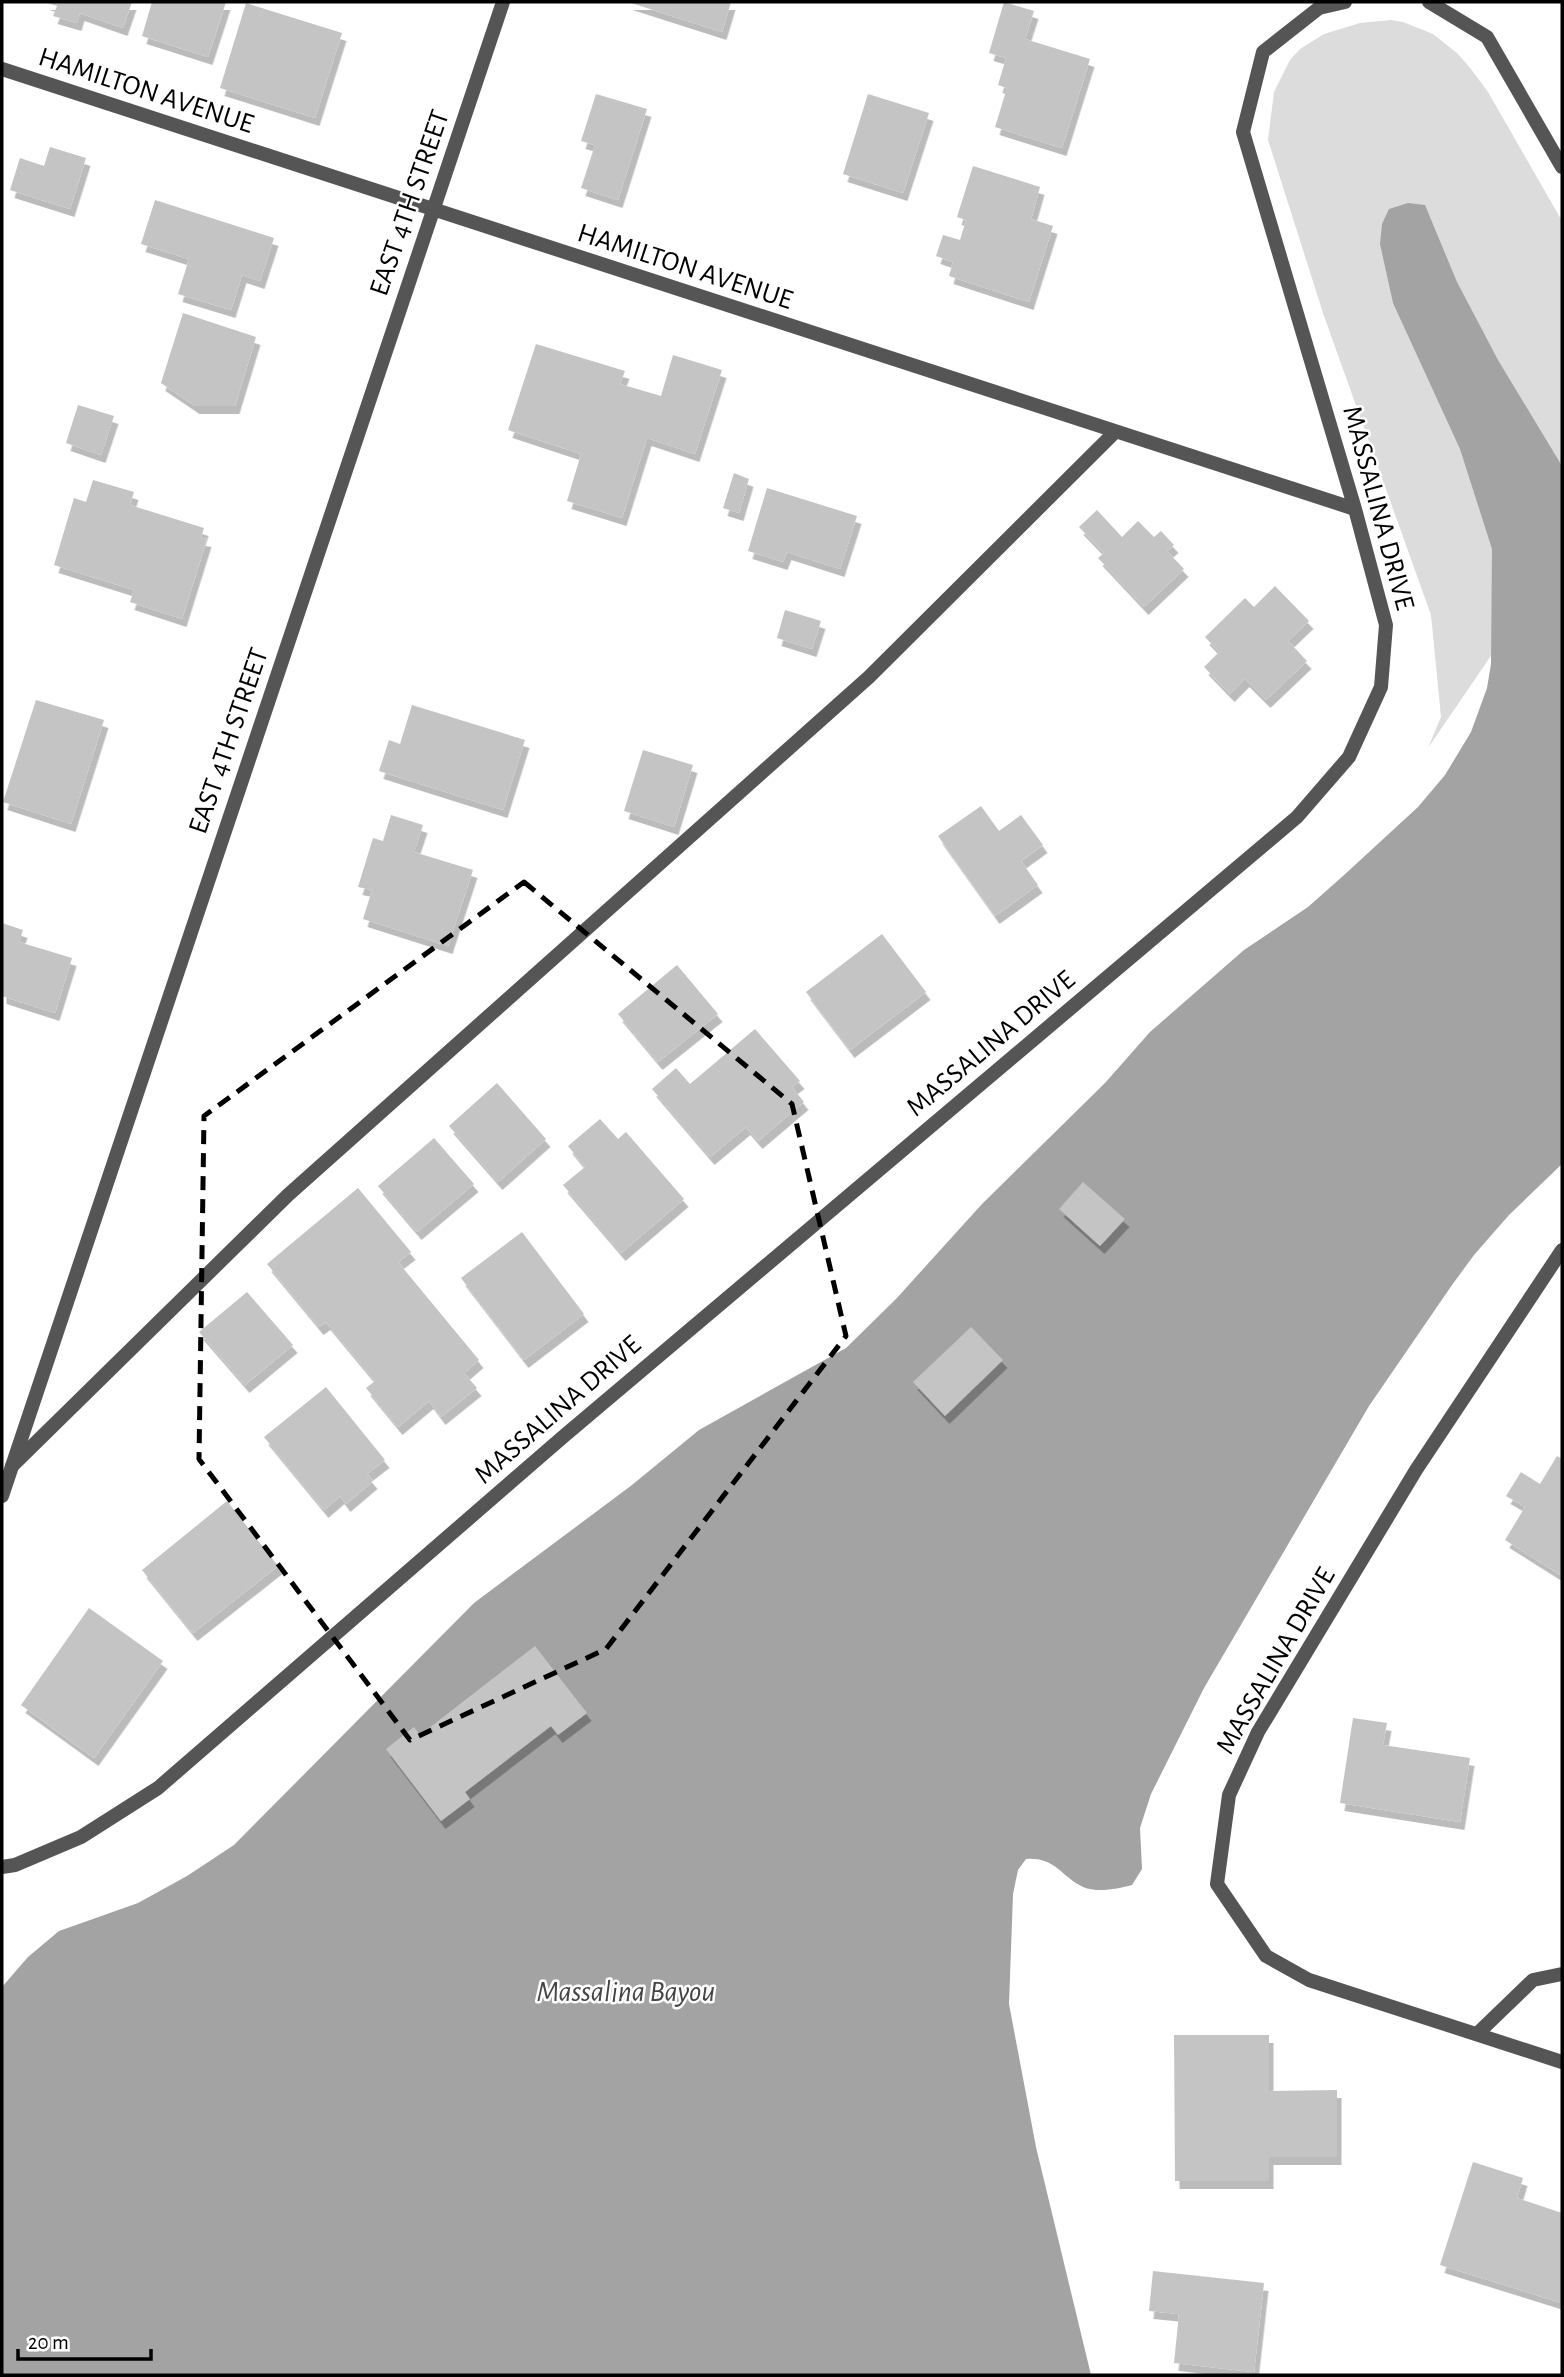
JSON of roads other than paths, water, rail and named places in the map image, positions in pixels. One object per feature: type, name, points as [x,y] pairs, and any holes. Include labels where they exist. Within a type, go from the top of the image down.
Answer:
[{"type":"street","name":"EAST 4TH STREET","points":[[2,1496],[503,2]]},
{"type":"street","name":"MASSALINA DRIVE","points":[[2,1867],[15,1865],[81,1838],[158,1788],[564,1436],[1297,817],[1349,757],[1381,687],[1386,625],[1355,509],[1243,132],[1264,52],[1319,8],[1345,2]]},
{"type":"street","points":[[1429,2],[1487,37],[1562,167]]},
{"type":"street","name":"HAMILTON AVENUE","points":[[2,69],[1355,509]]},
{"type":"street","points":[[12,1466],[288,1195],[869,677],[1115,432]]},
{"type":"street","name":"MASSALINA DRIVE","points":[[1562,1250],[1416,1470],[1258,1732],[1229,1795],[1217,1884],[1266,1956],[1309,1980],[1562,2062]]},
{"type":"street","points":[[1477,2034],[1533,1980],[1562,1974]]},
{"type":"water","name":"Massalina Bayou","points":[[1408,203],[1425,205],[1457,282],[1498,360],[1562,466],[1562,1164],[1509,1215],[1474,1255],[1369,1406],[1204,1688],[1151,1794],[1140,1828],[1142,1869],[1132,1885],[1108,1890],[1089,1889],[1075,1883],[1051,1864],[1036,1859],[1026,1859],[1018,1870],[1013,1894],[1009,2004],[1036,2147],[1091,2375],[2,2375],[2,1987],[28,1957],[59,1931],[138,1903],[187,1876],[234,1845],[474,1603],[632,1485],[699,1430],[846,1348],[896,1299],[982,1204],[1105,1083],[1150,1032],[1244,950],[1308,907],[1418,807],[1445,775],[1471,732],[1487,688],[1491,664],[1492,549],[1460,449],[1393,303],[1380,244],[1382,224],[1389,209]]}]
